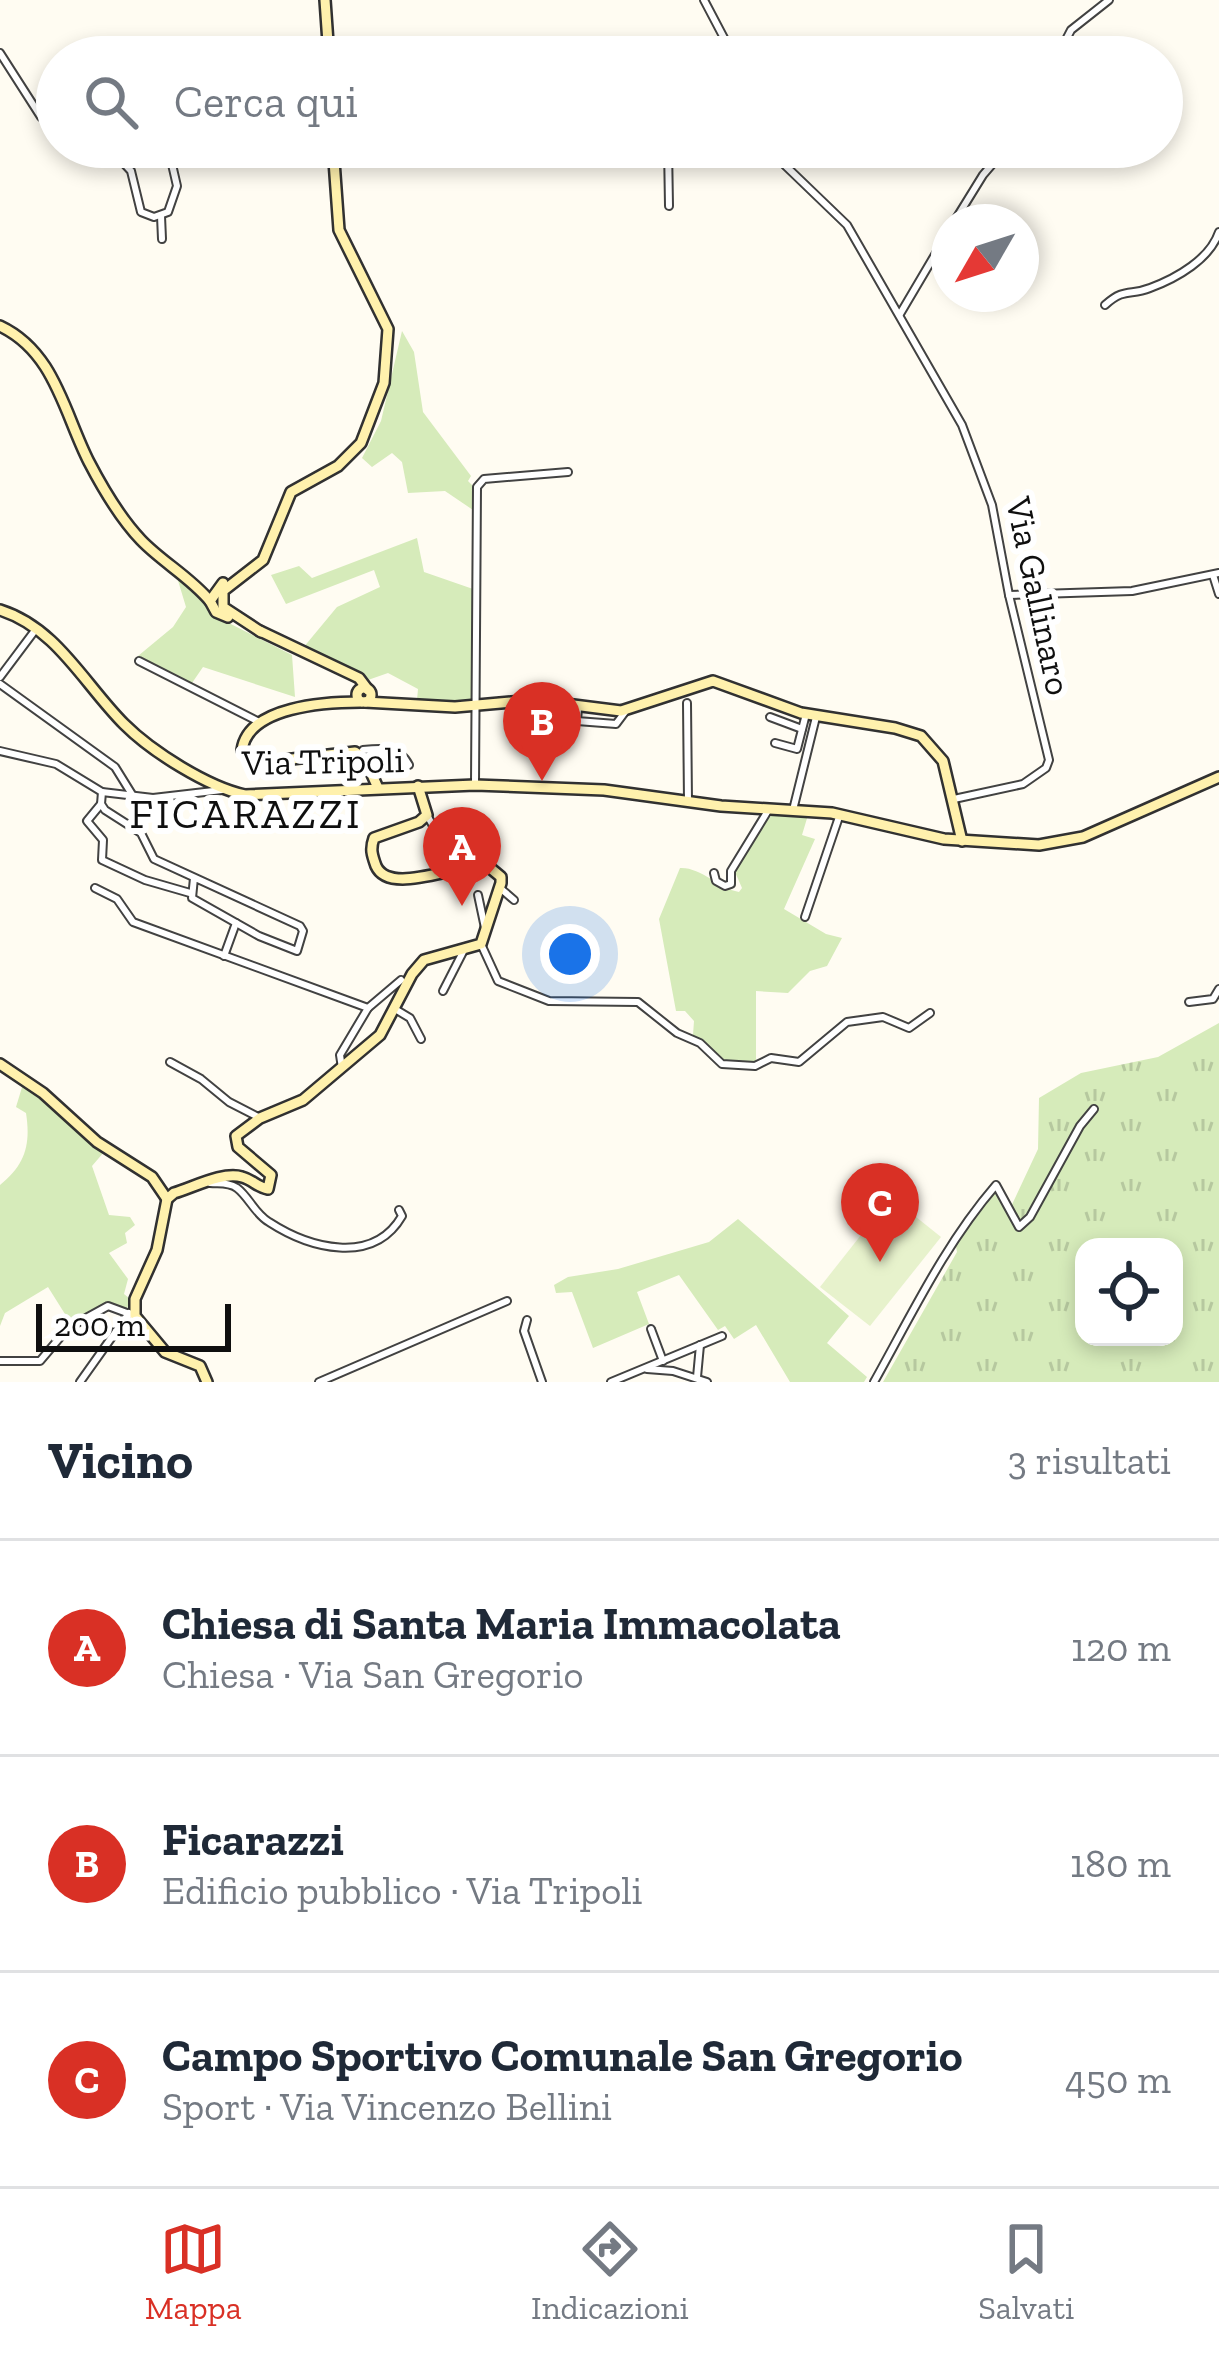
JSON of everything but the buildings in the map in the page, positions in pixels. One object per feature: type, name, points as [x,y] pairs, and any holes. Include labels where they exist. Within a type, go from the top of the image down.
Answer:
[{"type":"street","points":[[326,0],[328,36]]},
{"type":"street","points":[[704,0],[723,36]]},
{"type":"street","points":[[1068,36],[1109,0]]},
{"type":"street","points":[[0,53],[36,109]]},
{"type":"street","points":[[128,168],[142,212],[161,216],[165,223],[162,239]]},
{"type":"street","points":[[161,216],[173,206],[177,192],[172,168]]},
{"type":"street","points":[[261,632],[226,610],[220,599],[226,587],[263,560],[288,496],[338,466],[361,443],[386,370],[389,343],[384,315],[339,230],[335,168]]},
{"type":"street","points":[[668,168],[669,206]]},
{"type":"street","name":"Via Gallinaro","points":[[788,168],[848,225],[979,464],[992,505],[1048,760],[1046,768],[1023,784],[954,799]]},
{"type":"street","points":[[965,204],[989,168]]},
{"type":"street","points":[[1105,305],[1121,292],[1147,290],[1206,256],[1219,232]]},
{"type":"street","points":[[900,314],[931,261]]},
{"type":"street","points":[[0,326],[25,343],[60,387],[92,467],[140,538],[222,611],[250,625]]},
{"type":"street","points":[[475,785],[477,487],[484,479],[568,472]]},
{"type":"street","points":[[211,597],[226,580],[250,572]]},
{"type":"street","points":[[1009,595],[1132,591],[1216,574],[1219,594]]},
{"type":"street","points":[[211,597],[216,612],[359,678],[365,696]]},
{"type":"street","name":"Via Tripoli","points":[[0,610],[58,646],[128,728],[222,790],[280,796],[418,786],[604,790],[840,814],[962,841],[1007,845],[1070,842],[1219,777]]},
{"type":"street","points":[[36,629],[0,681],[115,767],[134,797]]},
{"type":"street","points":[[139,661],[259,722]]},
{"type":"street","points":[[378,788],[360,755],[351,752],[256,763],[245,756],[242,743],[259,722],[316,702],[365,696],[393,704],[476,706],[534,700],[626,710],[713,681],[811,716],[921,736],[943,761],[962,841]]},
{"type":"street","points":[[688,703],[688,801]]},
{"type":"street","points":[[775,743],[797,748],[811,716]]},
{"type":"street","points":[[793,810],[811,716]]},
{"type":"street","points":[[770,717],[802,729]]},
{"type":"street","points":[[0,748],[56,764],[102,792],[134,797],[222,790]]},
{"type":"street","points":[[360,755],[363,750],[388,748],[399,752],[409,765]]},
{"type":"street","points":[[418,786],[437,833]]},
{"type":"street","points":[[102,792],[101,804],[87,821],[103,840],[103,860],[145,880],[190,893]]},
{"type":"street","points":[[101,804],[141,833],[154,860],[301,926],[302,940],[296,951],[192,898],[194,878]]},
{"type":"street","points":[[715,873],[716,881],[731,884],[731,871],[770,808]]},
{"type":"street","points":[[80,1382],[132,1314],[157,1250],[167,1199],[236,1175],[264,1190],[271,1185],[266,1169],[236,1142],[242,1131],[303,1100],[380,1034],[418,965],[431,956],[481,944],[501,877],[483,865],[396,882],[381,876],[370,848],[374,838],[419,822],[427,814]]},
{"type":"street","points":[[806,917],[840,814]]},
{"type":"street","points":[[95,887],[117,899],[133,922],[368,1008]]},
{"type":"street","points":[[500,888],[514,900]]},
{"type":"street","points":[[478,895],[488,929]]},
{"type":"street","points":[[224,956],[236,923]]},
{"type":"street","points":[[481,944],[503,984],[549,1001],[638,1002],[677,1033],[700,1043],[722,1064],[755,1066],[771,1058],[799,1062],[847,1022],[884,1017],[915,1028],[930,1013]]},
{"type":"street","points":[[442,991],[464,950]]},
{"type":"street","points":[[342,1068],[340,1055],[368,1008],[401,980]]},
{"type":"street","points":[[1189,1001],[1216,1002],[1219,989]]},
{"type":"street","points":[[395,1009],[410,1018],[421,1039]]},
{"type":"street","points":[[170,1062],[260,1118]]},
{"type":"street","points":[[0,1064],[43,1093],[97,1142],[152,1177],[167,1199]]},
{"type":"street","points":[[874,1382],[953,1239],[996,1185],[1016,1226],[1023,1224],[1094,1108]]},
{"type":"street","points":[[210,1183],[237,1188],[262,1217],[284,1230],[343,1251],[385,1236],[402,1216],[399,1210]]},
{"type":"street","points":[[319,1382],[507,1301]]},
{"type":"street","points":[[0,1361],[40,1361],[68,1328],[107,1306],[132,1314],[165,1352],[200,1366],[206,1377]]},
{"type":"street","points":[[527,1319],[524,1331],[542,1382]]},
{"type":"street","points":[[651,1329],[665,1370]]},
{"type":"street","points":[[611,1382],[722,1336]]},
{"type":"street","points":[[697,1377],[700,1345]]},
{"type":"street","points":[[643,1369],[707,1382]]},
{"type":"green space","points":[[402,331],[414,352],[423,412],[471,476],[473,510],[445,491],[408,493],[402,462],[392,453],[372,467],[362,458],[381,421]]},
{"type":"green space","points":[[417,538],[424,572],[473,589],[473,701],[417,700],[418,689],[388,673],[368,680],[303,648],[337,607],[380,587],[374,570],[286,604],[271,575],[299,566],[312,578]]},
{"type":"green space","points":[[176,574],[205,602],[209,613],[292,655],[295,697],[203,667],[192,683],[138,656],[173,627],[186,607]]},
{"type":"green space","points":[[777,813],[808,815],[802,835],[815,839],[784,909],[842,938],[827,966],[810,971],[788,993],[756,991],[756,1064],[719,1060],[693,1035],[694,1021],[685,1011],[676,1011],[659,919],[680,868],[739,892],[742,888],[735,872],[768,818]]},
{"type":"green space","points":[[1219,1023],[1219,1382],[883,1382],[957,1252],[955,1241],[996,1188],[1009,1211],[1038,1149],[1039,1098],[1081,1073],[1158,1057]]},
{"type":"green space","points":[[23,1084],[104,1152],[92,1166],[109,1215],[130,1217],[135,1225],[125,1233],[127,1243],[109,1253],[128,1279],[127,1309],[108,1302],[70,1322],[48,1287],[5,1313],[0,1326],[0,1185],[21,1162],[27,1145],[26,1113],[16,1107]]},
{"type":"green space","points":[[891,1197],[941,1237],[870,1326],[820,1287]]},
{"type":"green space","points":[[738,1219],[849,1316],[827,1343],[867,1377],[864,1382],[790,1382],[756,1325],[734,1339],[725,1326],[718,1330],[679,1275],[637,1292],[649,1324],[593,1348],[572,1292],[556,1293],[554,1285],[568,1277],[618,1269],[709,1242]]},
{"type":"place","name":"Ficarazzi","points":[[542,781]]},
{"type":"place","name":"Chiesa di Santa Maria Immacolata","points":[[462,906]]},
{"type":"place","name":"Campo Sportivo Comunale San Gregorio","points":[[880,1262]]},
{"type":"district","name":"FICARAZZI","points":[[246,813]]}]
